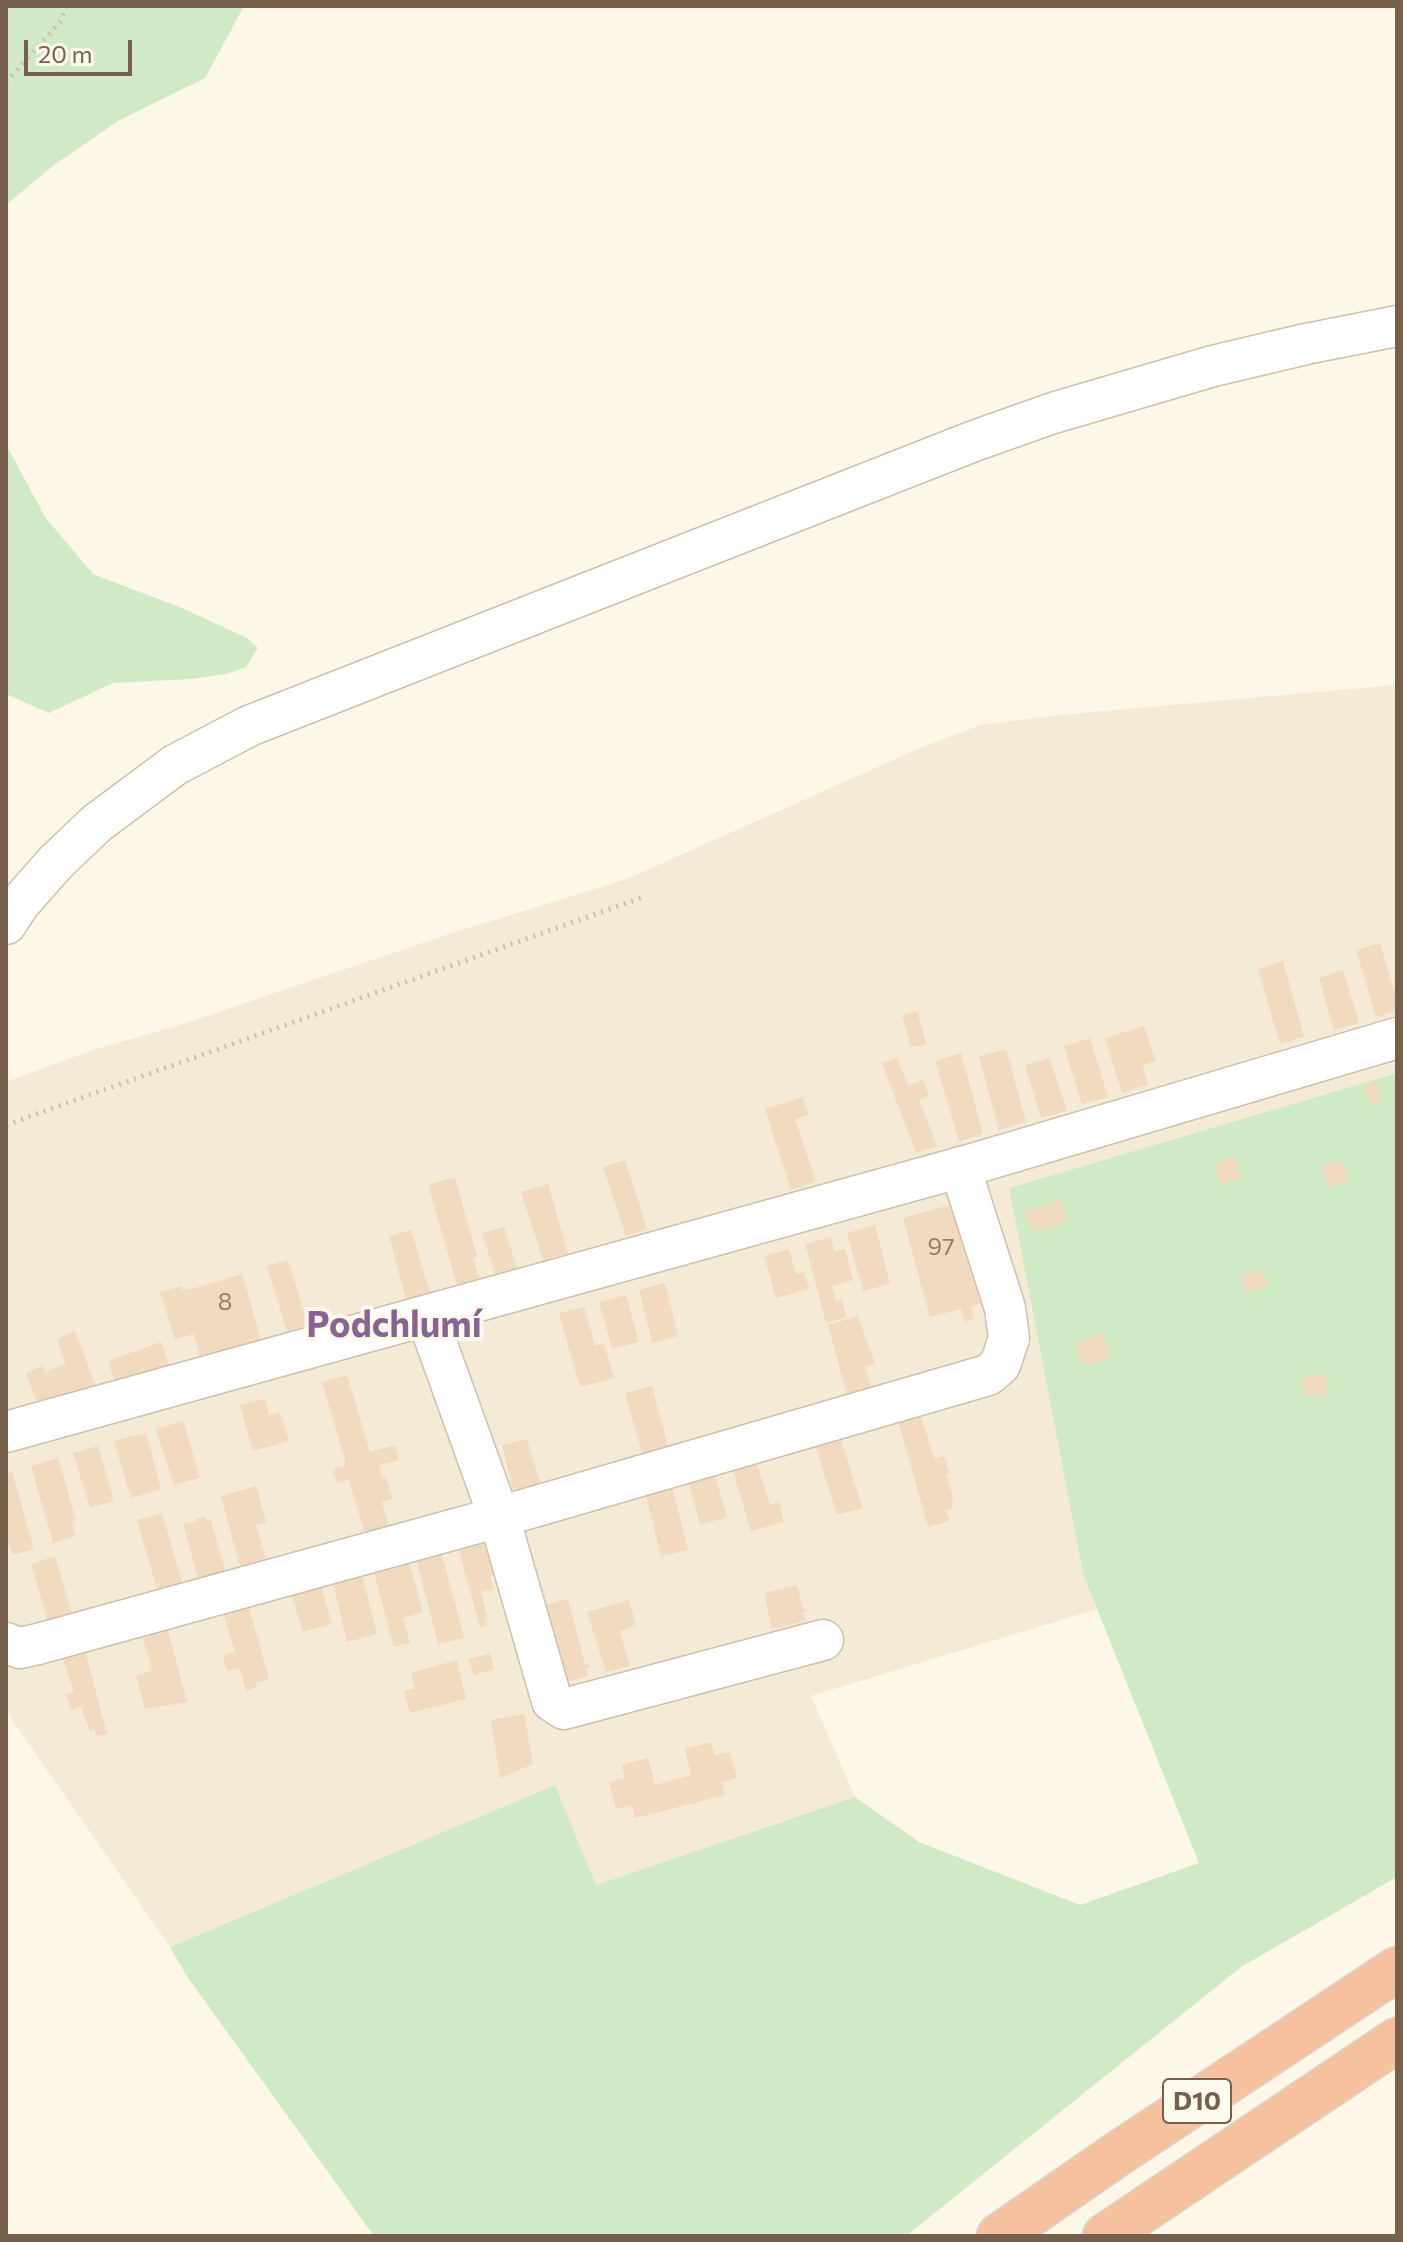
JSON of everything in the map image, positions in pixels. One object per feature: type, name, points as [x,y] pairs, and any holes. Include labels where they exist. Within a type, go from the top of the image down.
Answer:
[{"type":"highway","name":"D10","points":[[999,2236],[1397,1969]]},
{"type":"highway","name":"D10","points":[[1105,2236],[1397,2040]]},
{"type":"street","points":[[6,924],[46,872],[97,823],[175,765],[249,726],[974,441],[1053,413],[1213,366],[1397,326]]},
{"type":"street","points":[[6,1432],[960,1167],[1397,1038]]},
{"type":"street","points":[[6,1643],[20,1648],[38,1644],[499,1517],[988,1375],[1000,1365],[1009,1338],[1005,1308],[960,1167]]},
{"type":"street","points":[[427,1317],[499,1517],[552,1701],[564,1709],[823,1640]]},
{"type":"path","points":[[6,82],[61,21],[66,6]]},
{"type":"path","points":[[6,1125],[646,896]]},
{"type":"shaded area","points":[[1397,685],[1397,1073],[1009,1188],[1083,1574],[1097,1609],[811,1696],[855,1797],[596,1885],[555,1785],[170,1947],[6,1711],[6,1082],[93,1050],[177,1026],[446,935],[627,879],[920,748],[981,725],[1059,715]]},
{"type":"green space","points":[[6,6],[244,6],[205,78],[118,121],[54,165],[6,205]]},
{"type":"green space","points":[[6,444],[45,517],[93,574],[182,608],[247,638],[258,648],[246,667],[226,674],[191,679],[113,683],[49,713],[6,694]]},
{"type":"green space","points":[[1397,1073],[1397,1877],[1241,1967],[906,2236],[374,2236],[186,1975],[170,1947],[555,1785],[596,1885],[855,1797],[919,1842],[1080,1905],[1199,1863],[1083,1574],[1009,1188]]},
{"type":"building","points":[[1380,943],[1397,1001],[1397,1011],[1376,1017],[1356,950]]},
{"type":"building","points":[[1283,961],[1304,1037],[1280,1044],[1258,969]]},
{"type":"building","points":[[1343,970],[1359,1023],[1334,1030],[1319,978]]},
{"type":"building","points":[[917,1011],[926,1044],[911,1047],[902,1015]]},
{"type":"building","points":[[1144,1026],[1156,1061],[1142,1065],[1148,1085],[1122,1093],[1105,1038]]},
{"type":"building","points":[[1090,1038],[1108,1097],[1082,1104],[1064,1046]]},
{"type":"building","points":[[1006,1049],[1026,1122],[999,1130],[979,1056]]},
{"type":"building","points":[[961,1053],[983,1134],[959,1141],[935,1061]]},
{"type":"building","points":[[897,1058],[908,1085],[923,1080],[929,1096],[919,1100],[937,1146],[916,1153],[882,1063]]},
{"type":"building","points":[[1049,1058],[1067,1111],[1041,1118],[1025,1065]]},
{"type":"building","points":[[1375,1082],[1382,1101],[1371,1106],[1364,1086]]},
{"type":"building","points":[[803,1097],[809,1115],[795,1119],[816,1181],[791,1190],[765,1109]]},
{"type":"building","points":[[1235,1157],[1241,1178],[1220,1184],[1214,1163]]},
{"type":"building","points":[[625,1160],[647,1229],[626,1236],[603,1167]]},
{"type":"building","points":[[1342,1160],[1348,1181],[1328,1187],[1322,1166]]},
{"type":"building","points":[[455,1177],[477,1257],[473,1258],[479,1279],[457,1285],[428,1185]]},
{"type":"building","points":[[548,1184],[568,1253],[543,1260],[521,1192]]},
{"type":"building","points":[[1061,1200],[1067,1221],[1032,1232],[1025,1211]]},
{"type":"building","points":[[957,1203],[983,1303],[971,1306],[974,1319],[965,1322],[961,1309],[930,1317],[903,1218]]},
{"type":"building","points":[[875,1225],[890,1284],[863,1291],[847,1233]]},
{"type":"building","points":[[504,1227],[517,1268],[495,1274],[482,1233]]},
{"type":"building","points":[[411,1230],[430,1293],[406,1300],[389,1236]]},
{"type":"building","points":[[831,1237],[834,1251],[845,1249],[853,1280],[832,1286],[836,1301],[842,1300],[846,1317],[826,1323],[805,1244]]},
{"type":"building","points":[[789,1249],[796,1274],[804,1273],[809,1289],[776,1298],[764,1256]]},
{"type":"building","points":[[288,1260],[308,1325],[287,1331],[267,1266]]},
{"type":"building","points":[[1263,1270],[1267,1288],[1245,1293],[1241,1275]]},
{"type":"building","points":[[242,1274],[261,1339],[200,1357],[194,1334],[175,1339],[160,1292],[181,1286],[182,1290],[195,1288]]},
{"type":"building","points":[[665,1283],[678,1336],[652,1343],[639,1290]]},
{"type":"building","points":[[626,1295],[639,1342],[612,1349],[599,1302]]},
{"type":"building","points":[[584,1307],[595,1346],[604,1344],[614,1378],[580,1387],[559,1313]]},
{"type":"building","points":[[858,1316],[875,1364],[865,1367],[873,1394],[849,1402],[828,1325]]},
{"type":"building","points":[[75,1330],[97,1390],[40,1411],[26,1373],[43,1366],[45,1372],[66,1364],[57,1340]]},
{"type":"building","points":[[1103,1334],[1111,1357],[1083,1366],[1075,1343]]},
{"type":"building","points":[[161,1342],[170,1367],[116,1385],[108,1361]]},
{"type":"building","points":[[1326,1374],[1329,1394],[1305,1397],[1302,1378]]},
{"type":"building","points":[[347,1375],[370,1452],[395,1445],[399,1460],[379,1465],[393,1499],[382,1502],[390,1532],[366,1538],[349,1480],[337,1483],[333,1469],[345,1466],[345,1460],[322,1382]]},
{"type":"building","points":[[652,1386],[669,1451],[644,1459],[625,1393]]},
{"type":"building","points":[[265,1399],[269,1415],[280,1412],[289,1441],[253,1451],[240,1405]]},
{"type":"building","points":[[920,1413],[934,1459],[944,1456],[954,1502],[951,1503],[953,1508],[946,1510],[949,1521],[928,1527],[898,1420]]},
{"type":"building","points":[[183,1421],[200,1478],[174,1485],[156,1429]]},
{"type":"building","points":[[146,1433],[161,1489],[131,1498],[114,1441]]},
{"type":"building","points":[[840,1436],[862,1508],[837,1515],[815,1444]]},
{"type":"building","points":[[527,1439],[542,1490],[515,1498],[502,1445]]},
{"type":"building","points":[[98,1446],[114,1501],[90,1508],[73,1453]]},
{"type":"building","points":[[58,1458],[76,1520],[72,1521],[76,1536],[53,1543],[31,1466]]},
{"type":"building","points":[[756,1460],[770,1505],[779,1502],[784,1522],[751,1531],[732,1468]]},
{"type":"building","points":[[12,1471],[34,1549],[12,1555],[6,1534],[6,1473]]},
{"type":"building","points":[[714,1472],[727,1517],[700,1525],[688,1480]]},
{"type":"building","points":[[256,1486],[266,1522],[256,1525],[268,1565],[242,1573],[221,1496]]},
{"type":"building","points":[[672,1486],[688,1550],[661,1556],[645,1492]]},
{"type":"building","points":[[162,1513],[184,1589],[159,1596],[137,1520]]},
{"type":"building","points":[[206,1517],[207,1521],[211,1520],[227,1577],[200,1585],[183,1524]]},
{"type":"building","points":[[483,1539],[494,1589],[481,1592],[488,1619],[487,1626],[480,1628],[458,1546]]},
{"type":"building","points":[[441,1551],[464,1638],[438,1644],[416,1558]]},
{"type":"building","points":[[55,1556],[74,1621],[50,1628],[31,1564]]},
{"type":"building","points":[[408,1559],[423,1612],[403,1618],[410,1643],[394,1647],[373,1569]]},
{"type":"building","points":[[361,1573],[377,1634],[347,1642],[332,1580]]},
{"type":"building","points":[[320,1583],[332,1624],[303,1632],[291,1592]]},
{"type":"building","points":[[797,1585],[803,1609],[806,1609],[803,1613],[805,1621],[772,1629],[764,1593]]},
{"type":"building","points":[[568,1599],[585,1665],[589,1664],[590,1667],[586,1668],[588,1676],[562,1683],[541,1606]]},
{"type":"building","points":[[629,1600],[636,1626],[620,1631],[630,1666],[606,1672],[587,1612]]},
{"type":"building","points":[[248,1604],[269,1679],[256,1683],[257,1687],[246,1691],[240,1668],[227,1671],[223,1656],[235,1652],[223,1612]]},
{"type":"building","points":[[167,1627],[187,1702],[145,1709],[136,1675],[152,1671],[142,1634]]},
{"type":"building","points":[[85,1651],[107,1734],[96,1736],[94,1729],[90,1731],[81,1707],[71,1710],[66,1694],[74,1692],[62,1656]]},
{"type":"building","points":[[490,1653],[494,1669],[474,1675],[469,1659]]},
{"type":"building","points":[[457,1660],[466,1699],[410,1713],[404,1691],[415,1688],[411,1673]]},
{"type":"building","points":[[524,1714],[533,1764],[500,1778],[491,1720]]},
{"type":"building","points":[[711,1742],[715,1755],[730,1752],[737,1778],[722,1782],[725,1795],[635,1818],[632,1805],[616,1809],[609,1782],[625,1778],[622,1765],[648,1758],[655,1785],[691,1775],[685,1749]]},
{"type":"district","name":"Podchlumí","points":[[394,1325]]}]
